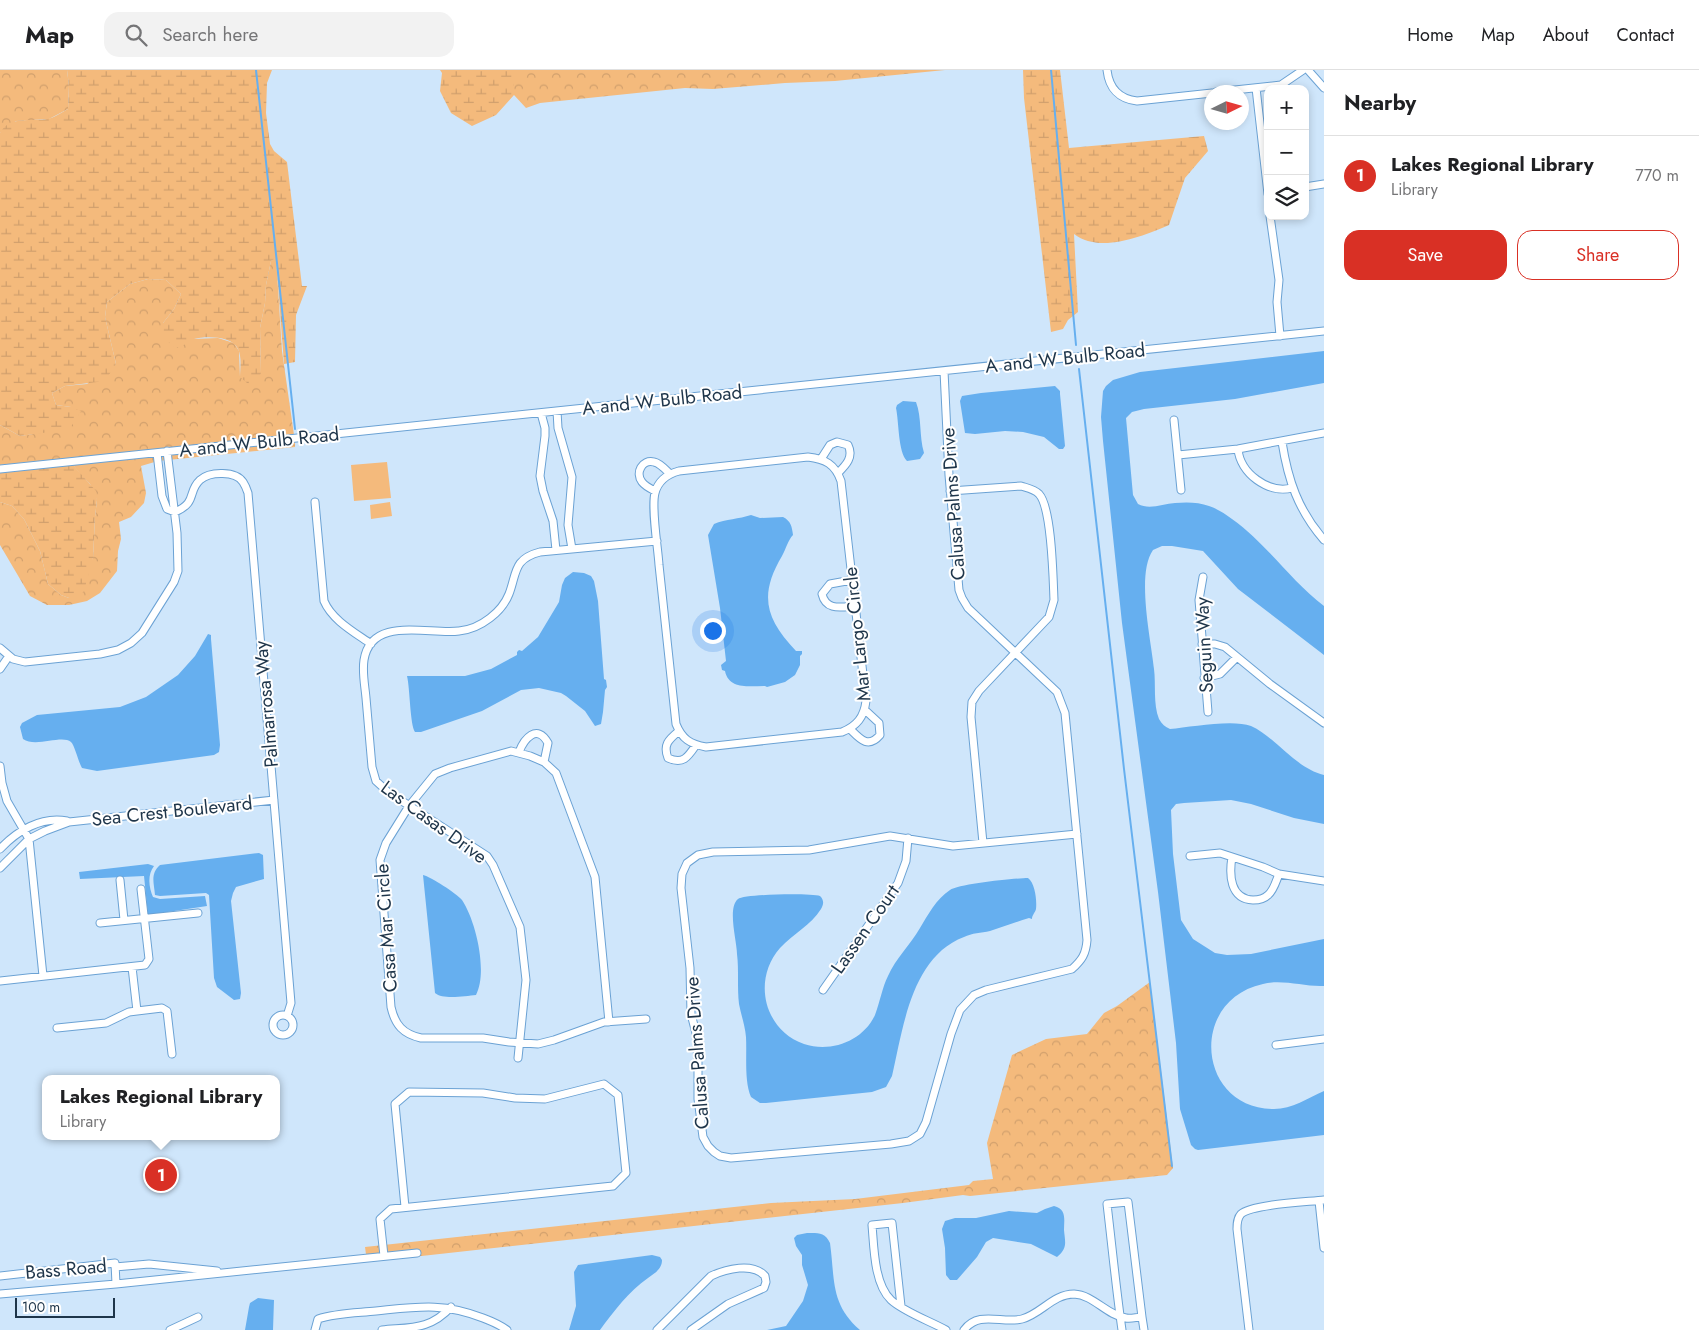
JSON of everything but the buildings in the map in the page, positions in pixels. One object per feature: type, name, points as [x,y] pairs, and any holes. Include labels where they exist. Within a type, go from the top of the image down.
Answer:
[{"type":"street","points":[[1107,70],[1114,90],[1129,100],[1138,101],[1204,94]]},
{"type":"street","points":[[1249,89],[1282,85],[1303,70]]},
{"type":"street","points":[[1308,70],[1324,88]]},
{"type":"street","points":[[1256,88],[1266,175]]},
{"type":"street","points":[[1309,186],[1324,184]]},
{"type":"street","points":[[1271,220],[1280,280],[1277,302],[1280,336]]},
{"type":"street","name":"A and W Bulb Road","points":[[0,469],[1324,331]]},
{"type":"street","name":"Calusa Palms Drive","points":[[944,371],[950,491],[959,590],[968,608],[1057,692],[1061,699],[1065,713],[1077,834],[1087,940],[1086,952],[1080,962],[1072,969],[986,990],[974,995],[967,1001],[960,1010],[953,1026],[926,1122],[920,1134],[909,1141],[731,1158],[720,1156],[708,1146],[703,1137],[698,1099],[698,1052],[691,1014],[690,968],[681,888],[682,874],[687,863],[698,855],[713,852],[810,850],[890,836],[953,846],[1077,834]]},
{"type":"street","points":[[557,411],[558,428],[572,477],[568,525],[572,549]]},
{"type":"street","points":[[541,413],[545,436],[540,476],[553,521],[556,550]]},
{"type":"street","points":[[1174,420],[1181,490]]},
{"type":"street","points":[[1178,455],[1238,449],[1324,433]]},
{"type":"street","points":[[678,731],[667,744],[665,750],[668,758],[676,762],[684,760],[690,755],[696,745],[683,738],[676,724],[657,541],[654,500],[656,491],[663,479],[679,470],[798,458],[821,459],[828,462],[838,473],[850,458],[848,445],[837,442],[830,445],[821,459]]},
{"type":"street","points":[[1282,442],[1292,488],[1304,513],[1324,540]]},
{"type":"street","points":[[1238,449],[1241,463],[1258,480],[1275,490],[1292,488]]},
{"type":"street","points":[[0,648],[12,659],[26,662],[100,654],[118,650],[131,643],[142,633],[174,582],[178,571],[175,512],[167,451]]},
{"type":"street","points":[[156,452],[162,496],[167,509],[175,512]]},
{"type":"street","points":[[656,491],[642,482],[639,475],[640,468],[646,462],[654,462],[661,465],[670,474]]},
{"type":"street","name":"Mar Largo Circle","points":[[696,745],[715,746],[842,732],[850,729],[862,718],[866,701],[842,481],[838,473]]},
{"type":"street","name":"Palmarrosa Way","points":[[175,512],[185,508],[200,480],[206,477],[232,474],[243,481],[248,493],[291,1003],[287,1016]]},
{"type":"street","points":[[950,491],[1021,486],[1032,489],[1039,494],[1047,510],[1054,600],[1048,617],[978,692],[972,702],[971,716],[983,843]]},
{"type":"street","points":[[315,502],[324,601],[327,609],[371,644],[380,636],[395,630],[453,632],[469,630],[478,626],[490,618],[502,606],[509,594],[515,571],[525,557],[540,552],[556,550],[657,541]]},
{"type":"street","name":"Seguin Way","points":[[1203,577],[1199,600],[1208,712]]},
{"type":"street","points":[[852,580],[830,584],[822,594],[830,607],[855,606]]},
{"type":"street","name":"Las Casas Drive","points":[[371,644],[366,653],[364,671],[373,774],[381,787],[482,853],[493,865],[520,927],[526,980],[518,1058]]},
{"type":"street","points":[[1202,644],[1215,644],[1225,647],[1270,684],[1324,723]]},
{"type":"street","points":[[0,669],[9,656]]},
{"type":"street","points":[[1204,678],[1220,674],[1237,657]]},
{"type":"street","points":[[850,729],[860,739],[868,742],[875,741],[880,735],[879,723],[865,710]]},
{"type":"street","points":[[518,752],[525,739],[532,734],[540,734],[544,736],[548,743],[544,762]]},
{"type":"street","name":"Casa Mar Circle","points":[[609,1022],[596,877],[560,781],[551,767],[544,762],[518,752],[503,752],[435,774],[409,806],[382,849],[380,860],[392,1007],[395,1022],[406,1033],[421,1038],[483,1038],[520,1043],[545,1042],[596,1024],[646,1018]]},
{"type":"street","points":[[0,766],[7,801],[28,839],[43,976]]},
{"type":"street","name":"Sea Crest Boulevard","points":[[0,849],[23,830],[54,820],[69,822],[274,800]]},
{"type":"street","name":"Sea Crest Boulevard","points":[[0,868],[28,839],[69,822]]},
{"type":"street","name":"Lassen Court","points":[[823,990],[898,883],[906,861],[908,838]]},
{"type":"street","points":[[1190,856],[1216,852],[1279,874],[1324,881]]},
{"type":"street","points":[[1232,858],[1230,877],[1235,890],[1239,895],[1251,900],[1262,899],[1270,894],[1279,874]]},
{"type":"street","points":[[120,880],[124,920]]},
{"type":"street","points":[[0,980],[132,967],[147,963],[149,959],[141,889]]},
{"type":"street","points":[[100,923],[198,913]]},
{"type":"street","points":[[132,967],[138,1011]]},
{"type":"street","points":[[57,1028],[106,1023],[129,1012],[162,1008],[167,1011],[172,1054]]},
{"type":"street","points":[[1276,1045],[1324,1039]]},
{"type":"street","points":[[384,1256],[380,1219],[392,1209],[613,1186],[626,1173],[618,1095],[604,1084],[545,1099],[515,1098],[483,1093],[409,1092],[396,1104],[406,1207]]},
{"type":"street","points":[[1249,1330],[1237,1229],[1237,1221],[1240,1214],[1252,1208],[1322,1200],[1324,1248]]},
{"type":"street","points":[[1122,1330],[1107,1204],[1128,1202],[1144,1330]]},
{"type":"street","points":[[901,1306],[892,1223],[872,1225],[876,1264],[885,1294],[892,1301],[901,1306],[946,1330]]},
{"type":"street","points":[[116,1284],[417,1253]]},
{"type":"street","name":"Bass Road","points":[[0,1276],[115,1263],[116,1284],[0,1294]]},
{"type":"street","points":[[115,1267],[149,1264],[232,1272]]},
{"type":"street","points":[[657,1330],[711,1276],[722,1271],[750,1268],[758,1270],[766,1276],[764,1288],[728,1304],[691,1330]]},
{"type":"street","points":[[964,1330],[981,1319],[989,1318],[1012,1321],[1027,1318],[1052,1301],[1072,1294],[1092,1300],[1115,1315],[1127,1318],[1142,1317]]},
{"type":"street","points":[[315,1330],[318,1319],[330,1315],[404,1307],[451,1308],[470,1313],[507,1330]]},
{"type":"street","points":[[382,1330],[432,1324],[451,1308]]},
{"type":"street","points":[[170,1330],[198,1317]]},
{"type":"green space","points":[[0,70],[67,70],[69,86],[68,109],[49,119],[16,121],[0,133]]},
{"type":"green space","points":[[67,70],[272,70],[267,83],[266,113],[270,144],[274,151],[287,162],[302,286],[307,286],[296,315],[295,362],[284,364],[276,258],[271,261],[260,328],[261,373],[253,388],[240,377],[238,349],[225,339],[212,337],[194,339],[180,348],[173,346],[164,338],[163,323],[174,309],[181,294],[166,280],[148,279],[130,284],[107,302],[105,317],[116,364],[105,381],[65,386],[52,393],[56,405],[71,407],[81,411],[70,428],[20,436],[0,425],[0,133],[4,127],[15,121],[50,118],[68,109],[69,86]]},
{"type":"green space","points":[[440,70],[514,70],[514,95],[496,115],[472,126],[451,113],[440,91],[442,73]]},
{"type":"green space","points":[[514,70],[945,70],[835,81],[713,89],[685,88],[540,103],[526,108],[514,95]]},
{"type":"green space","points":[[1023,70],[1060,70],[1069,148],[1204,136],[1208,151],[1185,178],[1169,225],[1134,238],[1109,243],[1096,243],[1084,240],[1074,234],[1078,312],[1068,320],[1063,329],[1051,332],[1024,98]]},
{"type":"green space","points":[[276,257],[282,351],[294,435],[0,465],[0,425],[20,436],[33,434],[71,407],[56,405],[52,393],[65,386],[87,384],[116,364],[105,317],[107,302],[130,284],[148,279],[166,280],[181,294],[174,309],[163,323],[191,339],[218,338],[234,343],[239,351],[240,377],[261,373],[260,328],[271,261]]},
{"type":"green space","points":[[295,442],[295,447],[158,461],[141,466],[146,493],[144,503],[131,517],[119,522],[121,539],[117,571],[100,593],[87,601],[69,605],[47,605],[30,596],[0,545],[0,502],[12,506],[24,519],[40,551],[48,584],[61,595],[69,598],[93,558],[97,500],[90,484],[73,465]]},
{"type":"green space","points":[[387,462],[391,498],[354,501],[351,465]]},
{"type":"green space","points":[[73,465],[96,491],[97,500],[93,558],[84,591],[78,597],[69,598],[61,595],[48,584],[40,551],[24,519],[12,506],[0,502],[0,473]]},
{"type":"green space","points":[[390,502],[392,516],[371,519],[370,505]]},
{"type":"green space","points":[[1150,982],[1173,1168],[1167,1175],[970,1196],[963,1195],[367,1262],[365,1247],[771,1203],[855,1199],[969,1185],[973,1181],[993,1179],[987,1143],[1012,1055],[1046,1039],[1087,1034],[1104,1013]]},
{"type":"water","points":[[1324,351],[1324,383],[1235,399],[1144,409],[1132,412],[1126,418],[1133,495],[1138,504],[1151,507],[1175,503],[1192,503],[1218,510],[1245,529],[1300,585],[1324,606],[1324,655],[1238,589],[1203,551],[1162,546],[1153,550],[1148,561],[1145,590],[1146,607],[1154,669],[1156,707],[1161,722],[1170,729],[1223,723],[1251,726],[1260,731],[1295,760],[1324,775],[1324,824],[1294,818],[1251,804],[1231,800],[1176,804],[1171,810],[1173,854],[1181,920],[1193,939],[1215,953],[1227,955],[1251,954],[1324,939],[1324,986],[1271,983],[1263,984],[1239,994],[1222,1010],[1213,1031],[1212,1052],[1217,1074],[1229,1092],[1248,1104],[1281,1109],[1324,1091],[1324,1135],[1198,1150],[1191,1145],[1180,1109],[1176,1043],[1158,892],[1122,623],[1101,417],[1103,391],[1113,380],[1140,372]]},
{"type":"water","points":[[1055,386],[1060,391],[1065,446],[1063,449],[1059,449],[1044,437],[1023,432],[965,433],[960,401],[962,396]]},
{"type":"water","points":[[903,401],[916,402],[918,408],[924,453],[920,459],[907,461],[902,451],[896,408]]},
{"type":"water","points":[[751,515],[760,518],[783,517],[791,524],[793,535],[775,570],[768,594],[772,617],[778,628],[796,651],[802,651],[802,654],[800,656],[800,665],[795,675],[785,682],[767,687],[735,684],[727,677],[725,671],[722,670],[721,665],[726,661],[720,608],[708,535],[714,524]]},
{"type":"water","points":[[573,572],[591,576],[594,581],[598,601],[604,679],[606,680],[607,687],[601,724],[595,726],[585,711],[561,693],[539,688],[521,690],[482,711],[421,732],[415,732],[412,722],[407,676],[465,676],[491,669],[517,655],[519,650],[522,651],[538,637],[559,602],[565,578]]},
{"type":"water","points":[[208,634],[211,635],[220,745],[219,752],[214,755],[97,771],[82,768],[71,742],[67,740],[35,742],[23,739],[20,727],[22,723],[37,715],[120,707],[146,697],[178,675],[195,656]]},
{"type":"water","points":[[259,853],[263,855],[264,879],[236,887],[231,901],[241,993],[240,999],[234,1000],[217,987],[214,978],[209,895],[206,893],[155,895],[154,875],[160,865]]},
{"type":"water","points":[[148,864],[154,866],[150,873],[149,882],[153,897],[160,899],[205,896],[207,906],[148,915],[144,876],[80,879],[79,872]]},
{"type":"water","points":[[423,875],[437,882],[462,900],[472,920],[481,960],[481,973],[476,995],[449,997],[435,993]]},
{"type":"water","points":[[1028,878],[1034,888],[1036,897],[1036,909],[1032,919],[1029,918],[990,931],[967,936],[946,947],[932,961],[921,977],[912,996],[900,1037],[892,1076],[886,1087],[872,1092],[766,1103],[760,1103],[751,1097],[747,1076],[745,1033],[739,1004],[738,960],[733,925],[733,910],[738,899],[752,896],[792,894],[820,896],[822,899],[823,905],[817,915],[780,948],[771,961],[766,975],[765,989],[766,1003],[771,1016],[779,1028],[790,1037],[804,1044],[825,1047],[845,1043],[863,1032],[870,1024],[891,969],[933,908],[945,894],[950,890],[964,886]]},
{"type":"water","points":[[1054,1206],[1063,1212],[1064,1219],[1065,1245],[1063,1251],[1057,1257],[1031,1244],[993,1238],[986,1242],[977,1257],[957,1280],[950,1280],[946,1275],[942,1229],[945,1221],[955,1218],[976,1218],[1009,1211],[1037,1213]]},
{"type":"water","points":[[818,1233],[828,1239],[839,1301],[850,1320],[860,1330],[767,1330],[786,1326],[803,1301],[808,1285],[802,1265],[802,1255],[796,1246],[794,1238],[797,1235]]},
{"type":"water","points":[[652,1255],[660,1257],[662,1260],[659,1268],[628,1295],[600,1330],[569,1330],[576,1306],[574,1272],[578,1265]]},
{"type":"water","points":[[258,1298],[274,1300],[273,1330],[245,1330],[250,1303]]},
{"type":"waterway","points":[[256,70],[295,429]]},
{"type":"waterway","points":[[1051,70],[1076,345]]},
{"type":"waterway","points":[[1079,369],[1124,769],[1172,1166]]},
{"type":"place","name":"Lakes Regional Library","points":[[161,1175]]}]
